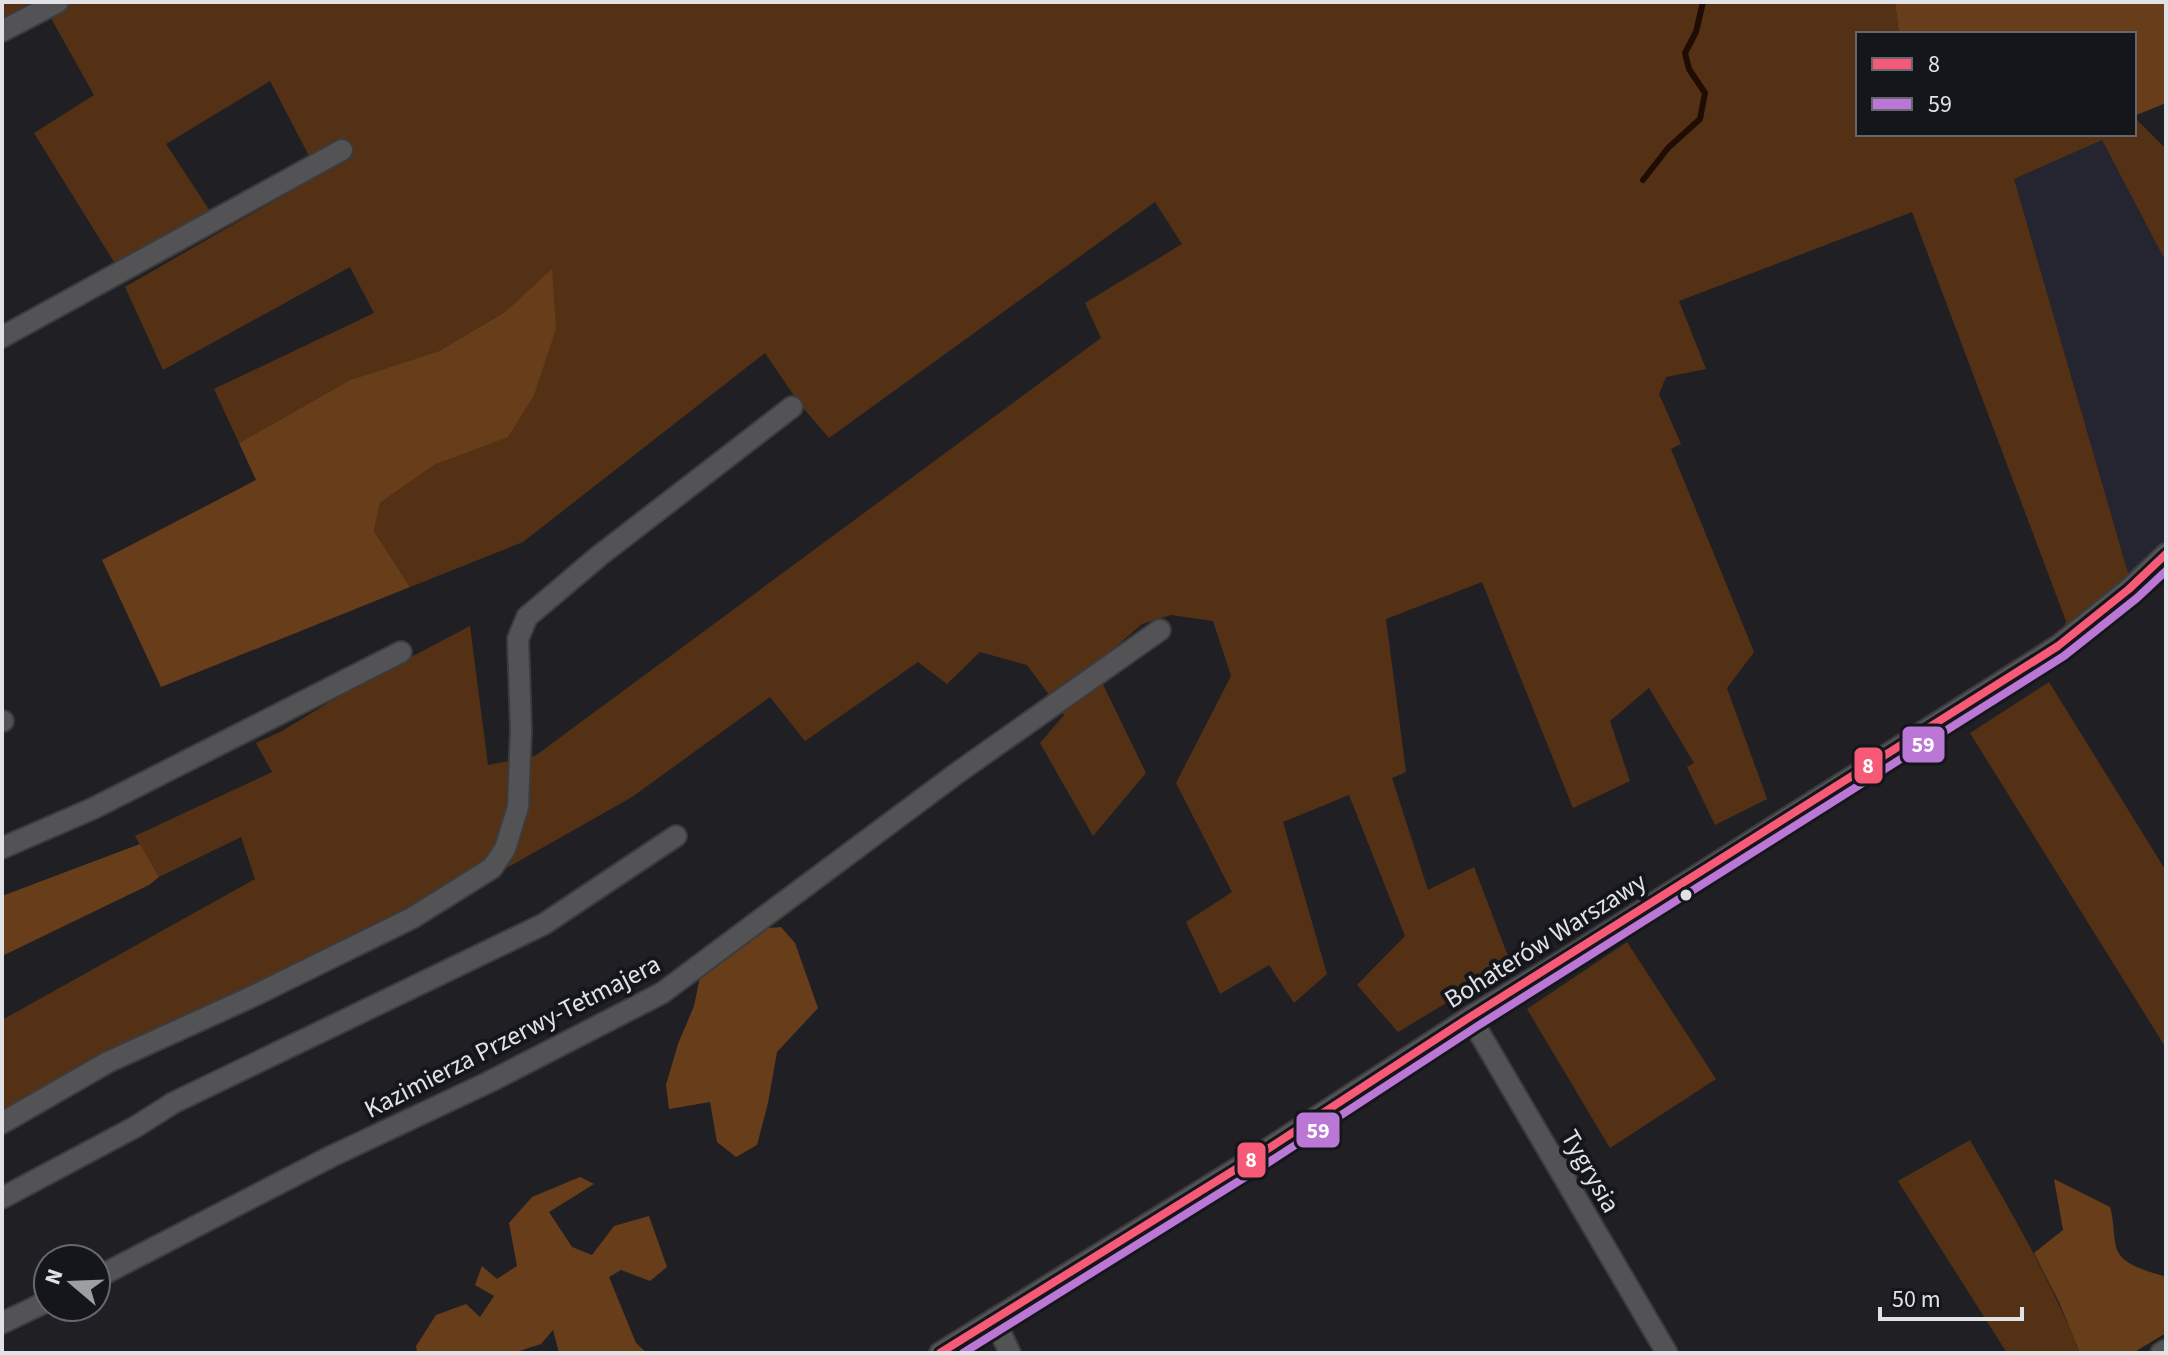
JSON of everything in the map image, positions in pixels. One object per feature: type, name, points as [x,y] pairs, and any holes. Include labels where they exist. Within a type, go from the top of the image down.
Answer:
[{"type":"street","points":[[2,31],[58,2]]},
{"type":"street","points":[[2,337],[342,150]]},
{"type":"street","points":[[2,1123],[108,1062],[249,998],[412,918],[492,868],[505,849],[518,807],[521,730],[518,639],[527,617],[599,556],[792,407]]},
{"type":"street","name":"Bohaterów Warszawy","points":[[940,1353],[1257,1156],[1470,1017],[2058,646],[2129,589],[2166,554]]},
{"type":"street","name":"Kazimierza Przerwy-Tetmajera","points":[[112,1270],[332,1156],[489,1082],[662,993],[960,771],[1160,630]]},
{"type":"street","points":[[2,848],[94,808],[401,652]]},
{"type":"street","points":[[2,1198],[137,1126],[173,1103],[544,924],[676,836]]},
{"type":"street","name":"Tygrysia","points":[[1470,1017],[1667,1353]]},
{"type":"street","points":[[2,1323],[32,1309]]},
{"type":"street","points":[[994,1319],[1010,1353]]},
{"type":"street","points":[[2161,1353],[2166,1350]]},
{"type":"shaded area","points":[[2,2],[30,2],[2,20]]},
{"type":"shaded area","points":[[42,2],[1895,2],[1899,32],[1856,32],[1856,136],[2136,136],[2136,119],[2166,149],[2166,262],[2102,140],[2014,179],[2128,573],[2129,589],[2058,646],[2066,621],[1912,212],[1679,301],[1706,369],[1666,377],[1659,394],[1681,444],[1671,449],[1754,652],[1727,688],[1767,799],[1715,825],[1687,767],[1694,763],[1649,688],[1610,721],[1630,781],[1573,808],[1482,582],[1386,619],[1406,772],[1392,778],[1428,890],[1474,867],[1511,964],[1398,1032],[1357,985],[1405,936],[1349,795],[1283,822],[1327,974],[1294,1003],[1269,965],[1220,994],[1186,922],[1232,892],[1176,783],[1231,676],[1213,621],[1171,615],[1142,624],[1094,666],[1146,773],[1093,836],[1040,743],[1064,715],[1027,665],[980,652],[947,684],[918,662],[805,741],[770,697],[632,797],[496,874],[2,1113],[2,1020],[255,879],[241,837],[159,877],[135,836],[272,772],[256,743],[470,626],[488,765],[535,756],[1101,338],[1085,303],[1182,244],[1155,202],[829,438],[799,403],[765,353],[523,542],[410,587],[374,531],[380,503],[434,465],[509,436],[552,270],[505,312],[439,351],[350,380],[239,443],[214,389],[374,313],[350,267],[163,370],[125,287],[319,175],[270,81],[166,144],[210,211],[114,262],[34,133],[94,95]]},
{"type":"shaded area","points":[[1895,2],[2166,2],[2166,103],[2136,115],[2136,32],[1899,32]]},
{"type":"shaded area","points":[[2102,140],[2166,262],[2166,554],[2129,589],[2128,573],[2014,179]]},
{"type":"shaded area","points":[[552,269],[556,329],[534,395],[508,437],[434,465],[380,503],[374,531],[410,587],[161,687],[102,560],[256,480],[239,443],[350,380],[439,351],[505,312]]},
{"type":"shaded area","points":[[2049,682],[2166,871],[2166,1048],[1970,733]]},
{"type":"shaded area","points":[[140,844],[159,877],[149,885],[2,956],[2,896]]},
{"type":"shaded area","points":[[781,927],[795,943],[818,1008],[777,1052],[757,1145],[736,1157],[717,1142],[710,1102],[669,1109],[666,1085],[694,1006],[701,972],[760,929]]},
{"type":"shaded area","points":[[1627,942],[1716,1079],[1610,1148],[1527,1009]]},
{"type":"shaded area","points":[[1970,1140],[2043,1271],[2080,1353],[2007,1353],[1898,1181]]},
{"type":"shaded area","points":[[580,1177],[594,1184],[549,1212],[572,1247],[592,1255],[614,1226],[649,1216],[667,1267],[650,1281],[621,1270],[609,1277],[636,1343],[647,1353],[559,1353],[553,1330],[541,1344],[513,1353],[417,1353],[416,1346],[436,1315],[466,1304],[480,1317],[494,1296],[475,1285],[482,1266],[497,1279],[517,1266],[509,1223],[532,1197]]},
{"type":"shaded area","points":[[2054,1179],[2110,1207],[2119,1253],[2136,1267],[2166,1277],[2166,1333],[2133,1353],[2080,1353],[2034,1253],[2063,1230]]},
{"type":"waterway","points":[[1643,180],[1668,148],[1700,119],[1705,93],[1689,69],[1685,53],[1696,32],[1703,2]]},
{"type":"transit line","name":"8","points":[[940,1353],[1257,1156],[1470,1017],[2058,646],[2129,589],[2166,554]]},
{"type":"transit line","name":"59","points":[[963,1353],[1263,1166],[1476,1027],[2064,656],[2166,571]]}]
